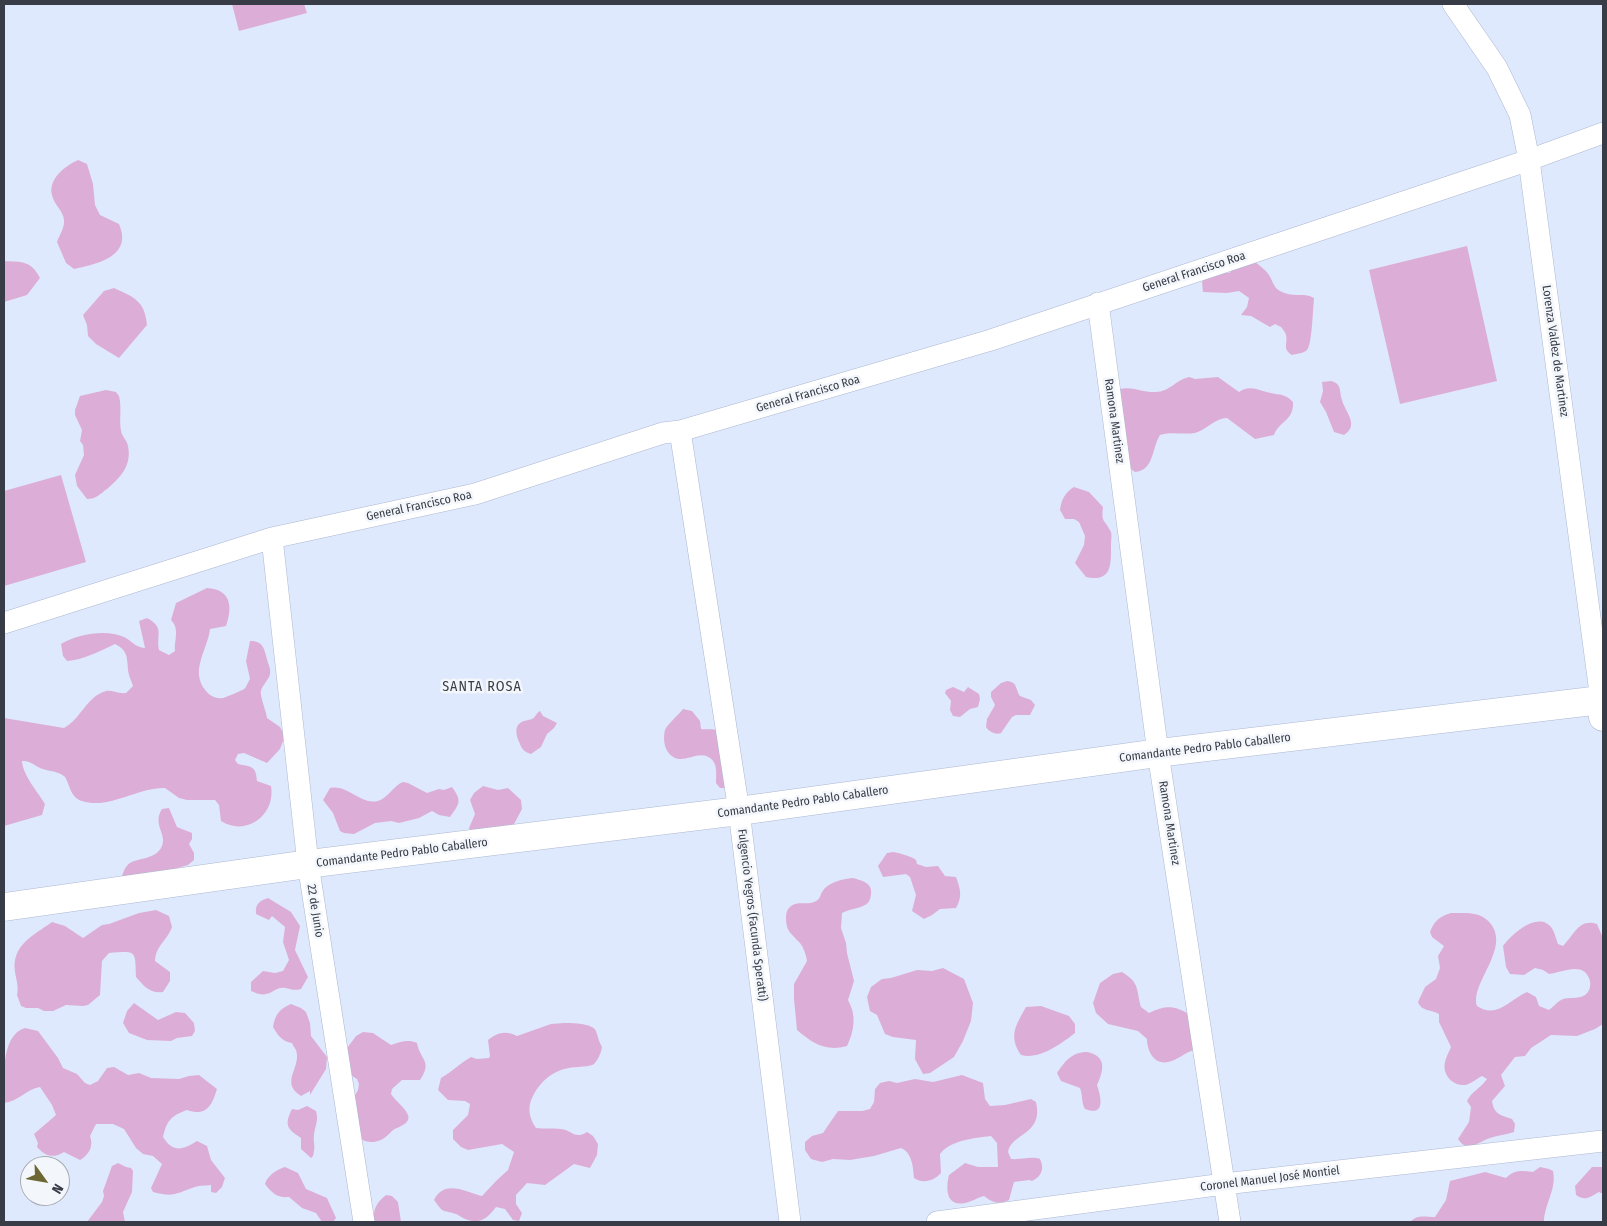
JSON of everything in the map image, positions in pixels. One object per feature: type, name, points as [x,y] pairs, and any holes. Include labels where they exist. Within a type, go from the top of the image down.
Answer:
[{"type":"street","name":"Lorenza Valdez de Martinez","points":[[1453,4],[1497,68],[1520,115],[1529,160],[1603,706]]},
{"type":"street","name":"General Francisco Roa","points":[[4,623],[272,538],[475,494],[664,433],[680,431],[991,340],[1529,160],[1603,133]]},
{"type":"street","name":"Ramona Martinez","points":[[1098,304],[1158,753],[1230,1222]]},
{"type":"street","name":"Fulgencio Yegros (Facunda Speratti)","points":[[680,431],[738,810],[790,1222]]},
{"type":"street","name":"22 de Junio","points":[[272,538],[308,864],[364,1222]]},
{"type":"street","name":"Comandante Pedro Pablo Caballero","points":[[4,907],[308,864],[738,810],[1158,753],[1603,706]]},
{"type":"street","name":"Coronel Manuel José Montiel","points":[[937,1222],[1224,1184],[1603,1141]]},
{"type":"shaded area","points":[[232,4],[304,4],[307,13],[239,31]]},
{"type":"shaded area","points":[[78,160],[87,164],[93,184],[95,205],[100,215],[119,224],[122,235],[121,244],[111,257],[74,269],[66,263],[57,242],[64,220],[53,199],[51,189],[55,178]]},
{"type":"shaded area","points":[[1467,246],[1497,381],[1400,404],[1369,270]]},
{"type":"shaded area","points":[[4,261],[25,263],[37,272],[40,278],[27,295],[4,302]]},
{"type":"shaded area","points":[[1255,262],[1266,271],[1274,286],[1280,291],[1314,298],[1310,341],[1306,351],[1292,355],[1287,351],[1286,335],[1281,327],[1275,324],[1270,327],[1251,316],[1241,315],[1247,307],[1249,298],[1239,291],[1227,293],[1203,292],[1202,282],[1207,277],[1218,273],[1229,273],[1239,264]]},
{"type":"shaded area","points":[[114,288],[133,297],[141,305],[147,325],[119,358],[96,344],[88,336],[87,325],[83,315],[104,291]]},
{"type":"shaded area","points":[[1189,377],[1195,379],[1218,377],[1239,392],[1251,388],[1283,395],[1293,402],[1293,408],[1289,417],[1274,435],[1255,439],[1227,418],[1218,420],[1195,433],[1168,433],[1160,435],[1149,463],[1141,471],[1135,472],[1123,463],[1120,389],[1161,391]]},
{"type":"shaded area","points":[[1331,381],[1339,386],[1350,418],[1351,427],[1344,435],[1334,432],[1320,402],[1323,391],[1322,382]]},
{"type":"shaded area","points":[[106,390],[116,392],[119,396],[121,431],[129,453],[127,465],[121,475],[98,496],[87,499],[77,486],[75,475],[84,455],[83,445],[80,441],[82,430],[75,415],[75,410],[80,396]]},
{"type":"shaded area","points":[[61,475],[86,562],[4,586],[4,491]]},
{"type":"shaded area","points":[[1074,487],[1089,492],[1103,507],[1103,519],[1111,532],[1109,570],[1101,577],[1086,577],[1075,563],[1084,545],[1085,536],[1079,522],[1074,519],[1065,519],[1060,510],[1064,497]]},
{"type":"shaded area","points":[[207,588],[215,589],[225,595],[228,600],[229,612],[226,626],[210,629],[199,668],[201,683],[206,691],[213,697],[223,698],[245,688],[250,679],[246,661],[250,641],[258,642],[262,646],[270,668],[269,677],[261,689],[262,698],[267,718],[280,727],[285,736],[280,749],[267,763],[244,753],[238,754],[235,760],[238,764],[254,769],[257,781],[271,786],[269,806],[264,814],[249,825],[231,825],[221,821],[219,805],[215,800],[187,800],[179,798],[165,788],[144,791],[103,803],[82,801],[75,797],[65,777],[62,775],[22,761],[28,778],[45,804],[42,815],[4,826],[4,718],[64,728],[75,720],[99,694],[106,691],[126,693],[133,686],[128,673],[126,654],[119,646],[115,644],[85,657],[67,661],[63,656],[61,644],[84,635],[109,633],[124,637],[136,645],[145,648],[139,621],[147,618],[158,628],[159,650],[169,655],[175,651],[176,631],[171,620],[176,603]]},
{"type":"shaded area","points":[[1007,681],[1015,684],[1020,696],[1031,700],[1035,705],[1030,715],[1016,715],[1012,717],[999,734],[986,727],[987,719],[995,705],[991,692],[1001,683]]},
{"type":"shaded area","points":[[953,687],[964,692],[968,687],[979,694],[978,707],[970,709],[960,717],[953,716],[950,710],[951,701],[945,693],[946,690]]},
{"type":"shaded area","points":[[683,709],[692,711],[700,721],[701,729],[718,731],[730,786],[720,788],[716,783],[715,766],[710,758],[702,755],[679,759],[668,752],[664,739],[665,730]]},
{"type":"shaded area","points":[[540,711],[543,716],[557,723],[547,734],[541,747],[531,754],[525,752],[522,748],[516,731],[518,725],[533,718]]},
{"type":"shaded area","points":[[403,782],[427,793],[452,787],[458,799],[458,805],[450,817],[439,815],[432,811],[419,818],[399,823],[391,821],[375,823],[354,834],[340,831],[333,813],[323,800],[330,788],[336,788],[348,791],[365,800],[378,801]]},
{"type":"shaded area","points":[[483,786],[498,790],[508,788],[521,800],[522,809],[513,826],[471,833],[469,828],[475,814],[470,800],[474,793]]},
{"type":"shaded area","points":[[169,808],[177,827],[192,833],[192,839],[189,844],[194,853],[194,860],[188,865],[119,885],[124,871],[129,864],[149,857],[159,851],[162,846],[163,837],[158,819],[159,814],[162,809]]},
{"type":"shaded area","points":[[893,852],[911,857],[916,860],[917,864],[926,867],[938,866],[945,876],[956,877],[960,888],[960,896],[956,908],[940,909],[924,919],[912,911],[916,895],[910,877],[906,874],[883,877],[878,866],[887,853]]},
{"type":"shaded area","points":[[853,878],[869,885],[871,895],[870,900],[866,904],[842,913],[841,928],[854,981],[848,1000],[853,1012],[854,1023],[847,1046],[832,1048],[808,1039],[797,1030],[794,984],[807,961],[801,945],[788,929],[786,914],[793,905],[810,903],[817,900],[822,892],[832,883]]},
{"type":"shaded area","points":[[268,898],[291,912],[300,926],[295,950],[308,977],[301,989],[281,988],[267,994],[258,994],[251,991],[251,982],[263,971],[275,973],[283,971],[289,960],[283,942],[285,927],[272,916],[269,920],[256,914],[258,903]]},
{"type":"shaded area","points":[[156,910],[169,916],[172,927],[157,951],[155,961],[170,972],[170,981],[163,992],[151,991],[136,977],[133,954],[125,952],[109,953],[102,961],[100,995],[88,1005],[66,1005],[53,1011],[21,1006],[17,995],[18,986],[15,972],[17,955],[25,942],[52,922],[65,926],[83,938],[102,925],[139,913]]},
{"type":"shaded area","points":[[1451,913],[1473,914],[1483,917],[1491,924],[1496,934],[1496,945],[1493,955],[1476,997],[1477,1006],[1484,1009],[1491,1010],[1503,1007],[1527,992],[1536,997],[1539,1006],[1549,1010],[1561,1000],[1576,998],[1585,995],[1589,991],[1590,981],[1587,975],[1578,969],[1549,974],[1535,968],[1524,975],[1510,974],[1506,967],[1503,946],[1528,924],[1534,922],[1546,923],[1553,929],[1558,944],[1563,946],[1581,925],[1586,923],[1597,924],[1603,938],[1603,1024],[1577,1036],[1551,1035],[1531,1048],[1525,1056],[1515,1057],[1501,1075],[1505,1086],[1492,1101],[1494,1109],[1498,1113],[1512,1119],[1515,1124],[1514,1132],[1493,1137],[1473,1146],[1466,1146],[1458,1139],[1469,1122],[1471,1107],[1467,1101],[1487,1079],[1482,1076],[1471,1083],[1460,1085],[1449,1078],[1444,1066],[1451,1047],[1439,1022],[1439,1014],[1424,1009],[1418,1002],[1425,987],[1436,979],[1440,968],[1438,956],[1444,946],[1432,937],[1430,932],[1438,919]]},
{"type":"shaded area","points":[[943,968],[964,979],[973,1003],[971,1021],[954,1057],[930,1073],[923,1074],[915,1059],[916,1040],[885,1034],[877,1015],[870,1011],[867,997],[871,987],[882,979],[917,970],[932,971]]},
{"type":"shaded area","points":[[1122,972],[1135,983],[1141,1007],[1149,1013],[1170,1007],[1180,1009],[1190,1015],[1194,1050],[1172,1061],[1159,1061],[1152,1056],[1148,1048],[1147,1039],[1138,1031],[1108,1024],[1096,1013],[1093,1003],[1100,983],[1113,974]]},
{"type":"shaded area","points":[[134,1003],[158,1020],[176,1012],[185,1013],[194,1023],[195,1031],[192,1036],[177,1038],[171,1041],[147,1040],[129,1033],[123,1023],[127,1011]]},
{"type":"shaded area","points":[[291,1004],[306,1012],[310,1023],[311,1036],[327,1057],[326,1069],[310,1095],[310,1091],[301,1096],[295,1091],[291,1080],[297,1057],[296,1050],[292,1043],[280,1037],[273,1027],[278,1013]]},
{"type":"shaded area","points":[[1041,1006],[1069,1016],[1075,1024],[1075,1033],[1050,1050],[1035,1055],[1021,1055],[1014,1036],[1017,1025],[1026,1007]]},
{"type":"shaded area","points":[[551,1024],[582,1024],[594,1028],[602,1047],[600,1054],[592,1065],[564,1069],[546,1079],[533,1096],[530,1112],[536,1128],[561,1129],[576,1135],[587,1132],[593,1136],[598,1144],[597,1155],[590,1168],[574,1164],[545,1185],[527,1183],[516,1195],[516,1204],[522,1213],[519,1221],[513,1220],[505,1209],[496,1207],[489,1215],[478,1221],[469,1220],[442,1210],[434,1200],[439,1194],[450,1188],[482,1196],[508,1170],[514,1152],[502,1144],[468,1150],[461,1147],[453,1139],[453,1130],[468,1115],[470,1104],[465,1101],[448,1100],[438,1090],[441,1078],[471,1057],[477,1059],[489,1058],[488,1040],[498,1034],[509,1033],[517,1036]]},
{"type":"shaded area","points":[[25,1028],[38,1031],[63,1068],[77,1074],[85,1083],[90,1085],[98,1081],[107,1068],[114,1067],[128,1075],[139,1073],[151,1078],[179,1079],[199,1075],[217,1089],[211,1105],[204,1111],[194,1112],[187,1110],[177,1114],[170,1119],[163,1137],[174,1148],[183,1148],[197,1141],[207,1146],[211,1160],[225,1178],[222,1187],[216,1193],[211,1192],[211,1185],[197,1186],[171,1195],[153,1192],[151,1188],[162,1164],[153,1156],[143,1154],[136,1148],[124,1129],[113,1124],[96,1124],[90,1136],[90,1150],[80,1160],[64,1152],[53,1156],[43,1153],[37,1147],[38,1143],[34,1134],[56,1115],[40,1087],[4,1103],[4,1071],[7,1049],[17,1032]]},
{"type":"shaded area","points":[[363,1032],[373,1033],[391,1045],[407,1041],[417,1043],[426,1064],[424,1074],[420,1080],[402,1080],[392,1089],[391,1094],[407,1112],[408,1121],[379,1141],[373,1142],[365,1141],[357,1136],[344,1114],[358,1090],[359,1084],[357,1079],[349,1074],[342,1055],[356,1036]]},
{"type":"shaded area","points":[[1087,1052],[1098,1057],[1102,1064],[1097,1085],[1100,1104],[1099,1108],[1092,1111],[1085,1109],[1080,1088],[1061,1081],[1057,1073],[1073,1055]]},
{"type":"shaded area","points":[[962,1075],[983,1083],[985,1099],[990,1106],[1005,1105],[1031,1099],[1036,1102],[1037,1113],[1035,1121],[1010,1146],[1008,1152],[1011,1159],[1040,1159],[1041,1172],[1032,1181],[1014,1182],[1009,1200],[996,1202],[984,1196],[958,1203],[950,1199],[948,1195],[949,1175],[965,1163],[978,1167],[998,1167],[997,1143],[991,1136],[963,1140],[945,1149],[940,1154],[941,1173],[932,1180],[925,1181],[914,1178],[910,1157],[901,1148],[874,1156],[850,1160],[833,1159],[822,1162],[811,1159],[805,1150],[805,1142],[812,1136],[823,1133],[838,1111],[870,1109],[874,1102],[875,1089],[880,1083],[889,1081],[897,1083],[915,1079],[933,1082]]},
{"type":"shaded area","points":[[307,1106],[316,1111],[317,1118],[314,1135],[314,1153],[311,1158],[301,1149],[301,1138],[288,1126],[288,1119],[292,1109],[298,1110]]},
{"type":"shaded area","points":[[118,1163],[131,1168],[133,1171],[132,1192],[123,1212],[125,1222],[87,1222],[102,1202],[103,1191],[112,1166]]},
{"type":"shaded area","points":[[285,1167],[298,1173],[306,1189],[327,1198],[336,1218],[333,1222],[322,1222],[316,1213],[302,1208],[289,1197],[281,1197],[275,1194],[265,1184],[270,1176]]},
{"type":"shaded area","points":[[1540,1167],[1553,1171],[1554,1178],[1544,1222],[1410,1222],[1413,1219],[1424,1216],[1435,1217],[1446,1200],[1450,1181],[1485,1172],[1506,1178],[1515,1172],[1533,1172]]},
{"type":"shaded area","points":[[1592,1167],[1603,1167],[1603,1194],[1599,1192],[1590,1197],[1582,1198],[1576,1195],[1575,1186]]},
{"type":"shaded area","points":[[386,1195],[392,1196],[398,1202],[401,1222],[374,1222],[376,1207]]},
{"type":"district","name":"SANTA ROSA","points":[[482,687]]}]
